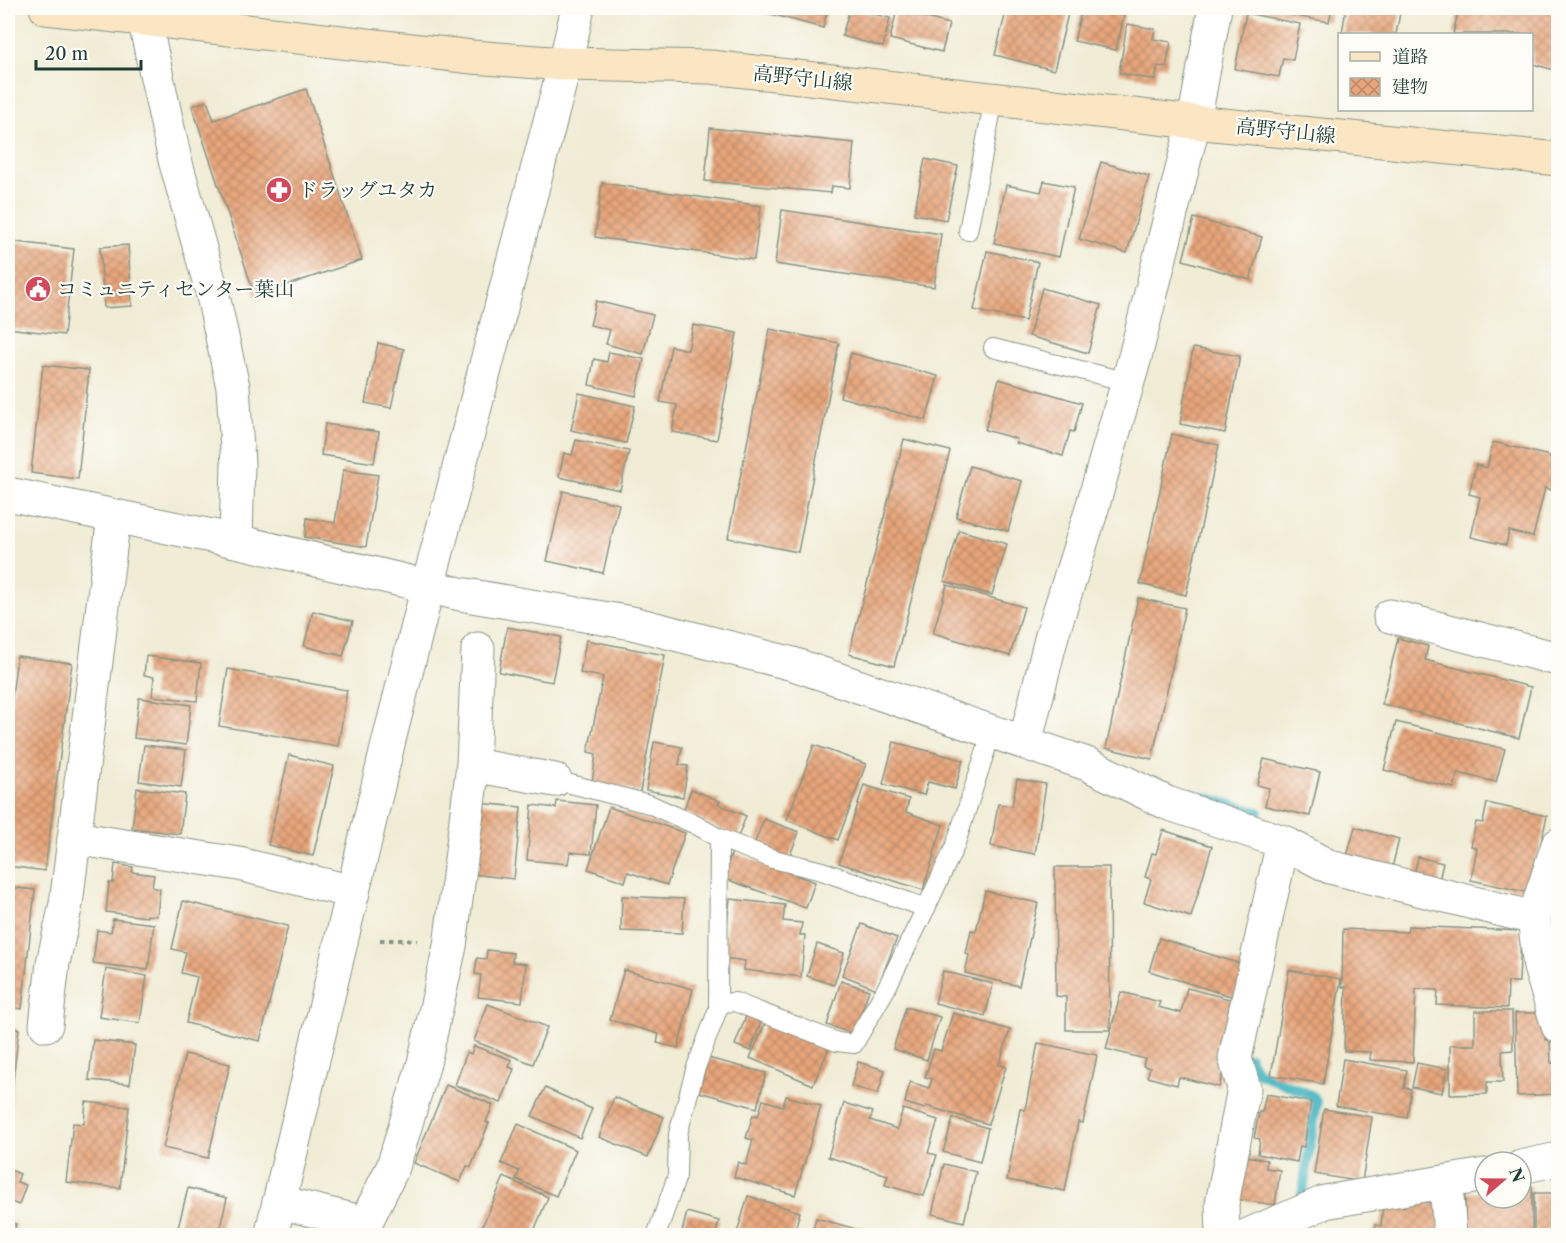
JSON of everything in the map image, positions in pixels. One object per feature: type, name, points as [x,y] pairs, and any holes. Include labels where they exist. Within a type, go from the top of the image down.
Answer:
[{"type":"main road","name":"高野守山線","points":[[46,8],[145,13],[472,57],[565,64],[711,67],[1194,122],[1558,159]]},
{"type":"street","points":[[271,1236],[392,729],[578,8]]},
{"type":"street","points":[[1007,736],[1028,731],[1052,635],[1090,515],[1128,382],[1194,122],[1215,8]]},
{"type":"street","points":[[145,13],[176,160],[214,301],[233,387],[238,464],[236,541]]},
{"type":"street","points":[[8,494],[236,541],[460,594],[632,623],[793,664],[1088,764],[1167,803],[1283,842],[1330,867],[1534,918]]},
{"type":"street","points":[[46,1025],[52,963],[66,904],[114,516]]},
{"type":"street","points":[[1390,616],[1558,660]]},
{"type":"street","points":[[279,1202],[362,1229],[393,1167],[424,1063],[450,946],[473,765],[478,648]]},
{"type":"street","points":[[473,765],[555,780]]},
{"type":"street","points":[[74,838],[239,864],[353,892]]},
{"type":"street","points":[[1223,1236],[1222,1204],[1244,1088],[1235,1058],[1283,842]]},
{"type":"street","points":[[1558,845],[1547,885],[1534,918],[1540,967],[1558,1026]]},
{"type":"street","points":[[1533,1164],[1558,1159]]},
{"type":"street","points":[[1246,1236],[1325,1202],[1473,1177]]},
{"type":"street","points":[[1446,1183],[1450,1236]]},
{"type":"lane","points":[[968,231],[994,99]]},
{"type":"lane","points":[[993,348],[1128,382]]},
{"type":"lane","points":[[719,1003],[735,1002],[837,1042],[854,1044],[886,989],[1007,736]]},
{"type":"lane","points":[[555,780],[649,804],[719,838],[773,859],[822,871],[926,908]]},
{"type":"lane","points":[[656,1236],[677,1176],[678,1134],[695,1070],[719,1003],[719,838]]},
{"type":"building","points":[[435,8],[464,8],[463,12]]},
{"type":"building","points":[[769,8],[828,8],[823,28],[767,13]]},
{"type":"building","points":[[850,8],[890,18],[883,47],[842,36]]},
{"type":"building","points":[[1007,8],[1069,10],[1054,70],[995,55]]},
{"type":"building","points":[[1082,8],[1126,8],[1116,50],[1074,41]]},
{"type":"building","points":[[1263,8],[1332,8],[1329,22],[1262,10]]},
{"type":"building","points":[[1346,8],[1401,8],[1396,33],[1342,33]]},
{"type":"building","points":[[1459,8],[1558,8],[1558,71],[1533,64],[1533,33],[1453,33]]},
{"type":"building","points":[[897,10],[949,24],[942,52],[890,39]]},
{"type":"building","points":[[1246,13],[1300,24],[1293,60],[1283,58],[1279,77],[1235,69]]},
{"type":"building","points":[[1127,24],[1155,29],[1153,39],[1171,42],[1166,67],[1158,66],[1155,80],[1119,73]]},
{"type":"building","name":"ドラッグユタカ","points":[[306,89],[362,260],[255,296],[192,106],[207,101],[214,120]]},
{"type":"building","points":[[710,128],[854,143],[850,188],[832,186],[831,193],[705,181]]},
{"type":"building","points":[[925,159],[958,166],[946,220],[914,214]]},
{"type":"building","points":[[1101,162],[1149,176],[1127,253],[1079,239]]},
{"type":"building","points":[[1044,181],[1074,187],[1059,257],[994,243],[1006,185],[1041,192]]},
{"type":"building","points":[[602,183],[761,206],[754,260],[595,237]]},
{"type":"building","points":[[782,210],[941,234],[934,287],[775,264]]},
{"type":"building","points":[[1194,218],[1262,237],[1250,280],[1183,260]]},
{"type":"building","name":"コミュニティセンター葉山","points":[[8,241],[74,249],[64,335],[8,328]]},
{"type":"building","points":[[128,245],[132,306],[104,308],[100,247]]},
{"type":"building","points":[[987,251],[1038,262],[1025,321],[974,310]]},
{"type":"building","points":[[1042,288],[1101,305],[1088,353],[1029,336]]},
{"type":"building","points":[[596,301],[653,315],[643,354],[606,344],[610,330],[590,325]]},
{"type":"building","points":[[693,325],[737,333],[717,440],[672,432],[677,405],[660,402],[671,346],[688,350]]},
{"type":"building","points":[[770,329],[839,343],[798,552],[728,538]]},
{"type":"building","points":[[378,343],[404,349],[391,408],[365,403]]},
{"type":"building","points":[[1193,348],[1240,356],[1225,433],[1180,424]]},
{"type":"building","points":[[609,352],[644,359],[636,396],[589,385],[594,359],[607,362]]},
{"type":"building","points":[[851,353],[938,376],[926,420],[840,397]]},
{"type":"building","points":[[43,365],[89,370],[78,479],[31,473]]},
{"type":"building","points":[[999,379],[1082,403],[1074,432],[1070,431],[1063,456],[1016,443],[1017,439],[985,430]]},
{"type":"building","points":[[579,393],[635,406],[626,443],[571,430]]},
{"type":"building","points":[[325,424],[379,432],[374,463],[321,455]]},
{"type":"building","points":[[1172,434],[1219,445],[1186,595],[1140,584]]},
{"type":"building","points":[[904,439],[950,451],[894,666],[849,654]]},
{"type":"building","points":[[576,440],[629,451],[620,490],[559,477],[564,453],[572,455]]},
{"type":"building","points":[[1493,442],[1558,458],[1552,490],[1545,488],[1533,537],[1509,531],[1506,545],[1471,537],[1480,497],[1469,494],[1476,465],[1487,468]]},
{"type":"building","points":[[970,466],[1022,481],[1008,531],[956,517]]},
{"type":"building","points":[[343,470],[378,475],[366,547],[305,537],[307,518],[335,523]]},
{"type":"building","points":[[563,491],[619,504],[603,573],[547,561]]},
{"type":"building","points":[[959,530],[1007,544],[992,595],[944,581]]},
{"type":"building","points":[[947,585],[1024,607],[1010,656],[933,633]]},
{"type":"building","points":[[1138,598],[1185,608],[1152,759],[1106,748]]},
{"type":"building","points":[[313,611],[353,621],[343,656],[304,646]]},
{"type":"building","points":[[507,627],[561,637],[552,682],[499,672]]},
{"type":"building","points":[[1398,638],[1428,646],[1425,660],[1531,687],[1519,738],[1382,704]]},
{"type":"building","points":[[586,640],[665,655],[640,792],[592,783],[596,754],[588,752],[603,677],[580,673]]},
{"type":"building","points":[[17,656],[72,663],[45,871],[8,866],[8,729]]},
{"type":"building","points":[[146,656],[201,663],[197,701],[152,696],[154,677],[144,675]]},
{"type":"building","points":[[228,669],[347,690],[338,746],[219,726]]},
{"type":"building","points":[[139,698],[191,705],[186,745],[134,738]]},
{"type":"building","points":[[1396,722],[1505,749],[1496,782],[1458,773],[1454,788],[1384,770]]},
{"type":"building","points":[[654,742],[682,747],[679,765],[688,766],[683,797],[646,790]]},
{"type":"building","points":[[894,742],[963,760],[955,789],[928,782],[924,795],[883,784]]},
{"type":"building","points":[[144,745],[186,750],[181,787],[139,781]]},
{"type":"building","points":[[814,745],[866,764],[838,840],[787,820]]},
{"type":"building","points":[[289,755],[334,766],[313,856],[268,845]]},
{"type":"building","points":[[1264,759],[1320,772],[1310,816],[1265,806],[1269,788],[1257,785]]},
{"type":"building","points":[[1017,779],[1046,784],[1035,854],[991,846],[998,804],[1012,806]]},
{"type":"building","points":[[864,785],[909,799],[906,812],[943,825],[923,890],[839,863]]},
{"type":"building","points":[[137,788],[185,794],[180,834],[132,828]]},
{"type":"building","points":[[691,789],[720,801],[718,804],[746,816],[738,837],[683,812]]},
{"type":"building","points":[[557,801],[596,805],[591,854],[570,852],[568,864],[527,860],[532,805],[556,808]]},
{"type":"building","points":[[478,803],[521,807],[514,879],[472,874]]},
{"type":"building","points":[[1487,803],[1547,816],[1530,893],[1471,880],[1477,848],[1471,846],[1476,822],[1483,823]]},
{"type":"building","points":[[609,807],[685,833],[667,885],[628,872],[625,882],[588,869]]},
{"type":"building","points":[[764,819],[799,832],[789,858],[754,845]]},
{"type":"building","points":[[1355,827],[1399,839],[1391,872],[1346,860]]},
{"type":"building","points":[[1163,830],[1212,846],[1191,917],[1144,902],[1151,879],[1145,877],[1152,853],[1156,854]]},
{"type":"building","points":[[732,852],[815,882],[806,908],[723,878]]},
{"type":"building","points":[[1418,857],[1443,863],[1438,885],[1413,879]]},
{"type":"building","points":[[115,864],[133,867],[132,872],[154,875],[152,887],[160,889],[157,916],[106,912],[109,883],[113,883]]},
{"type":"building","points":[[1055,867],[1109,867],[1110,1030],[1066,1030],[1066,997],[1056,996]]},
{"type":"building","points":[[8,887],[35,890],[22,1009],[8,1007]]},
{"type":"building","points":[[985,891],[1038,903],[1019,986],[965,973],[971,930],[976,931]]},
{"type":"building","points":[[622,896],[684,899],[682,933],[621,931]]},
{"type":"building","points":[[730,899],[785,905],[783,921],[802,923],[800,935],[805,935],[801,977],[744,970],[745,961],[723,958]]},
{"type":"building","points":[[183,901],[288,926],[260,1041],[186,1023],[197,977],[181,973],[186,952],[172,949]]},
{"type":"building","points":[[113,919],[154,924],[148,970],[93,963],[97,930],[111,932]]},
{"type":"building","points":[[862,924],[897,938],[877,989],[842,975]]},
{"type":"building","points":[[1408,926],[1521,931],[1519,982],[1508,982],[1507,1008],[1437,1005],[1438,990],[1416,989],[1413,1062],[1370,1060],[1371,1052],[1344,1051],[1346,987],[1342,987],[1343,929],[1407,932]]},
{"type":"building","points":[[1159,938],[1247,966],[1237,998],[1149,971]]},
{"type":"building","points":[[817,944],[844,953],[834,985],[807,976]]},
{"type":"building","points":[[487,950],[513,953],[512,962],[526,964],[522,1002],[478,997],[481,975],[475,974],[477,958],[486,959]]},
{"type":"building","points":[[106,969],[147,976],[140,1023],[99,1017]]},
{"type":"building","points":[[624,970],[693,989],[678,1048],[657,1043],[659,1034],[610,1020]]},
{"type":"building","points":[[1289,970],[1341,979],[1323,1084],[1271,1075]]},
{"type":"building","points":[[943,971],[993,984],[985,1016],[935,1003]]},
{"type":"building","points":[[841,981],[869,990],[854,1034],[827,1025]]},
{"type":"building","points":[[1187,988],[1241,1002],[1219,1087],[1179,1077],[1177,1085],[1147,1077],[1150,1068],[1143,1066],[1145,1059],[1106,1049],[1121,992],[1160,1002],[1158,1007],[1181,1013]]},
{"type":"building","points":[[488,1004],[547,1027],[533,1064],[474,1041]]},
{"type":"building","points":[[906,1007],[940,1017],[927,1060],[893,1049]]},
{"type":"building","points":[[1475,1011],[1512,1011],[1513,1050],[1502,1051],[1503,1082],[1487,1082],[1487,1094],[1450,1095],[1450,1045],[1475,1045]]},
{"type":"building","points":[[953,1013],[1010,1030],[999,1065],[1006,1067],[988,1124],[926,1106],[925,1109],[905,1103],[910,1082],[929,1088],[932,1079],[925,1077],[934,1049],[941,1051]]},
{"type":"building","points":[[1515,1013],[1544,1013],[1545,1040],[1550,1040],[1551,1063],[1558,1062],[1558,1094],[1517,1096]]},
{"type":"building","points":[[746,1016],[761,1021],[751,1051],[735,1045]]},
{"type":"building","points":[[767,1019],[830,1046],[813,1085],[750,1058]]},
{"type":"building","points":[[8,1028],[19,1029],[9,1114],[8,1114]]},
{"type":"building","points":[[93,1040],[135,1045],[130,1084],[89,1080]]},
{"type":"building","points":[[1038,1043],[1097,1055],[1083,1123],[1078,1122],[1065,1191],[1007,1180],[1020,1109],[1025,1110]]},
{"type":"building","points":[[474,1046],[512,1060],[509,1067],[514,1069],[501,1103],[455,1085],[467,1052],[471,1054]]},
{"type":"building","points":[[185,1054],[230,1064],[208,1158],[163,1148]]},
{"type":"building","points":[[708,1058],[766,1073],[757,1108],[699,1092]]},
{"type":"building","points":[[1343,1059],[1407,1070],[1404,1088],[1411,1089],[1407,1118],[1336,1106]]},
{"type":"building","points":[[858,1062],[885,1070],[878,1094],[851,1086]]},
{"type":"building","points":[[1417,1063],[1447,1069],[1442,1093],[1412,1087]]},
{"type":"building","points":[[446,1085],[493,1105],[486,1122],[489,1123],[471,1167],[467,1166],[460,1182],[414,1163]]},
{"type":"building","points":[[545,1088],[592,1109],[580,1138],[532,1116]]},
{"type":"building","points":[[1266,1094],[1311,1102],[1304,1147],[1300,1146],[1297,1162],[1258,1154],[1260,1139],[1254,1138],[1259,1112],[1262,1112]]},
{"type":"building","points":[[786,1096],[821,1106],[795,1195],[734,1177],[738,1162],[746,1165],[753,1140],[746,1138],[753,1115],[758,1116],[763,1100],[783,1106]]},
{"type":"building","points":[[614,1097],[664,1117],[648,1157],[599,1137]]},
{"type":"building","points":[[86,1102],[129,1107],[120,1188],[66,1182],[73,1123],[84,1124]]},
{"type":"building","points":[[844,1103],[873,1112],[870,1120],[897,1129],[903,1109],[938,1120],[928,1153],[937,1155],[924,1196],[885,1185],[888,1175],[828,1157]]},
{"type":"building","points":[[1324,1109],[1372,1117],[1362,1182],[1314,1174]]},
{"type":"building","points":[[953,1118],[988,1128],[980,1162],[943,1152]]},
{"type":"building","points":[[518,1124],[576,1150],[556,1196],[516,1179],[519,1171],[501,1163]]},
{"type":"building","points":[[1246,1156],[1267,1160],[1266,1168],[1280,1170],[1275,1205],[1234,1199]]},
{"type":"building","points":[[944,1164],[976,1172],[964,1222],[932,1214]]},
{"type":"building","points":[[8,1169],[20,1174],[17,1182],[26,1185],[19,1205],[8,1201]]},
{"type":"building","points":[[504,1177],[548,1197],[532,1236],[478,1236]]},
{"type":"building","points":[[188,1188],[227,1198],[218,1236],[176,1236]]},
{"type":"building","points":[[1465,1193],[1473,1193],[1473,1210],[1532,1210],[1532,1236],[1465,1236]]},
{"type":"building","points":[[1534,1193],[1558,1193],[1558,1236],[1539,1236],[1539,1231],[1534,1230]]},
{"type":"building","points":[[748,1196],[800,1212],[793,1236],[736,1236]]},
{"type":"building","points":[[1406,1200],[1443,1204],[1439,1236],[1374,1236],[1375,1225],[1381,1226],[1383,1205],[1405,1207]]},
{"type":"building","points":[[687,1212],[719,1221],[715,1236],[681,1236]]},
{"type":"building","points":[[816,1218],[871,1233],[871,1236],[811,1236]]},
{"type":"building","points":[[8,1222],[16,1224],[13,1236],[8,1236]]},
{"type":"waterway","points":[[1156,780],[1181,791],[1258,812]]},
{"type":"waterway","points":[[1250,1057],[1258,1073],[1311,1095],[1317,1103],[1302,1196]]},
{"type":"place","name":"ドラッグユタカ","points":[[279,190]]},
{"type":"place","name":"コミュニティセンター葉山","points":[[38,289]]}]
